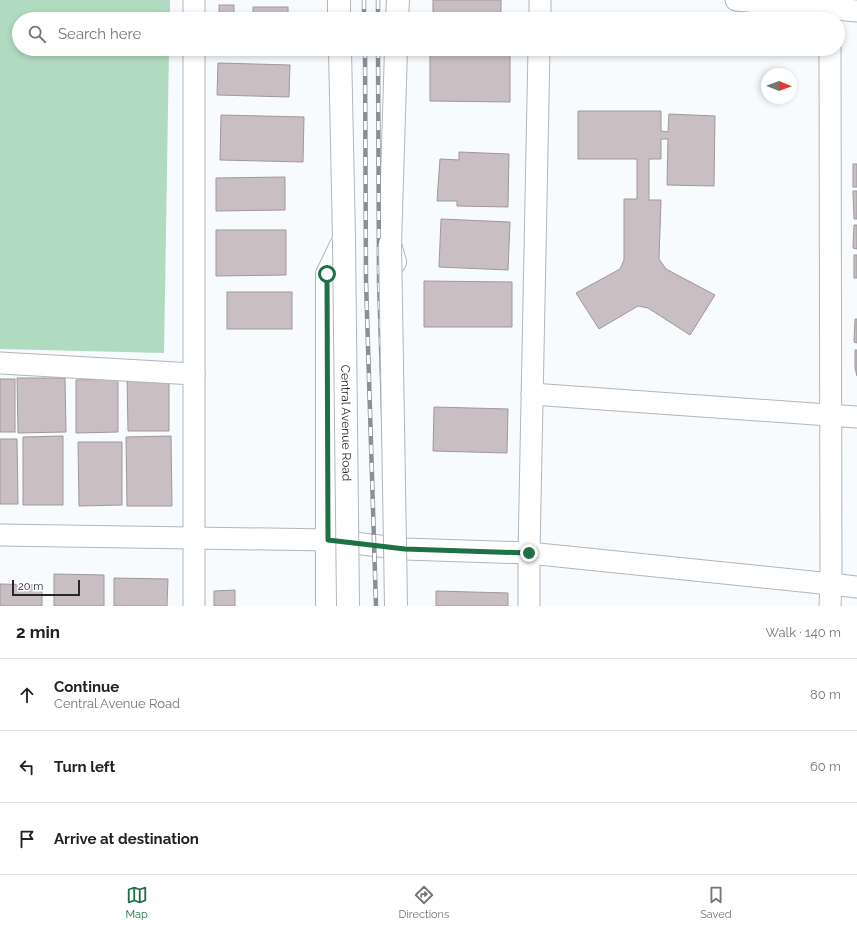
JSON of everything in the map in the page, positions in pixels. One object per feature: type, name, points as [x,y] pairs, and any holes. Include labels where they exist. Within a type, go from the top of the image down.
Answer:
[{"type":"main road","points":[[339,0],[339,12]]},
{"type":"main road","points":[[397,12],[398,0]]},
{"type":"main road","name":"Central Avenue Road","points":[[340,56],[344,239],[348,606]]},
{"type":"main road","points":[[396,56],[390,244],[396,606]]},
{"type":"main road","name":"Central Avenue Road","points":[[327,606],[327,274],[344,239]]},
{"type":"main road","points":[[390,244],[401,282],[406,606]]},
{"type":"street","points":[[194,0],[194,12]]},
{"type":"street","points":[[540,0],[540,12]]},
{"type":"street","points":[[736,0],[857,12]]},
{"type":"street","points":[[194,56],[194,606]]},
{"type":"street","points":[[529,606],[539,56]]},
{"type":"street","points":[[830,56],[830,606]]},
{"type":"street","points":[[0,363],[194,374]]},
{"type":"street","points":[[532,394],[857,417]]},
{"type":"street","points":[[0,535],[328,540],[405,549],[529,553],[857,586]]},
{"type":"green space","points":[[0,0],[170,0],[170,12],[12,12],[12,56],[169,56],[164,353],[0,349]]},
{"type":"building","points":[[433,0],[501,0],[501,12],[433,12]]},
{"type":"building","points":[[219,5],[234,5],[234,12],[219,12]]},
{"type":"building","points":[[253,7],[288,7],[288,12],[253,12]]},
{"type":"building","points":[[430,56],[510,56],[510,102],[430,101]]},
{"type":"building","points":[[218,63],[290,65],[289,97],[217,95]]},
{"type":"building","points":[[578,111],[661,111],[661,131],[668,132],[669,114],[715,116],[714,186],[667,185],[668,139],[661,139],[661,159],[649,159],[649,200],[661,200],[659,259],[666,269],[715,295],[690,335],[648,308],[638,306],[599,329],[576,293],[620,269],[624,260],[624,199],[637,199],[637,159],[578,159]]},
{"type":"building","points":[[221,115],[304,117],[303,162],[220,160]]},
{"type":"building","points":[[459,152],[509,154],[508,207],[457,206],[457,201],[437,201],[440,159],[459,160]]},
{"type":"building","points":[[853,164],[857,164],[857,187],[853,187]]},
{"type":"building","points":[[285,177],[285,210],[216,211],[216,178]]},
{"type":"building","points":[[853,191],[857,191],[857,219],[854,219]]},
{"type":"building","points":[[441,219],[510,222],[508,270],[439,267]]},
{"type":"building","points":[[854,225],[857,225],[857,249],[853,248]]},
{"type":"building","points":[[216,230],[286,230],[286,275],[216,276]]},
{"type":"building","points":[[854,255],[857,255],[857,278],[854,278]]},
{"type":"building","points":[[424,281],[512,282],[512,327],[424,327]]},
{"type":"building","points":[[227,292],[292,292],[292,329],[227,329]]},
{"type":"building","points":[[855,319],[857,319],[857,343],[854,342]]},
{"type":"building","points":[[855,350],[857,350],[857,376],[855,368]]},
{"type":"building","points":[[169,377],[169,431],[128,431],[127,378]]},
{"type":"building","points":[[17,378],[65,378],[66,432],[18,433]]},
{"type":"building","points":[[0,379],[15,379],[15,432],[0,432]]},
{"type":"building","points":[[118,379],[118,432],[76,433],[76,380]]},
{"type":"building","points":[[434,407],[508,409],[507,453],[433,451]]},
{"type":"building","points":[[63,436],[63,505],[23,505],[23,437]]},
{"type":"building","points":[[171,436],[172,506],[127,506],[126,437]]},
{"type":"building","points":[[0,439],[17,439],[18,504],[0,504]]},
{"type":"building","points":[[78,442],[122,442],[122,505],[79,506]]},
{"type":"building","points":[[54,574],[104,575],[104,606],[54,606]]},
{"type":"building","points":[[114,578],[168,579],[167,606],[114,606]]},
{"type":"building","points":[[0,584],[42,585],[42,606],[0,606]]},
{"type":"building","points":[[235,590],[235,606],[214,606],[214,591]]},
{"type":"building","points":[[436,591],[508,593],[508,606],[436,606]]},
{"type":"railway","points":[[364,0],[364,12]]},
{"type":"railway","points":[[378,0],[378,12]]},
{"type":"railway","points":[[365,56],[366,281],[376,606]]},
{"type":"railway","points":[[378,56],[379,281],[389,606]]},
{"type":"route","points":[[327,274],[328,540],[405,549],[529,553]]}]
